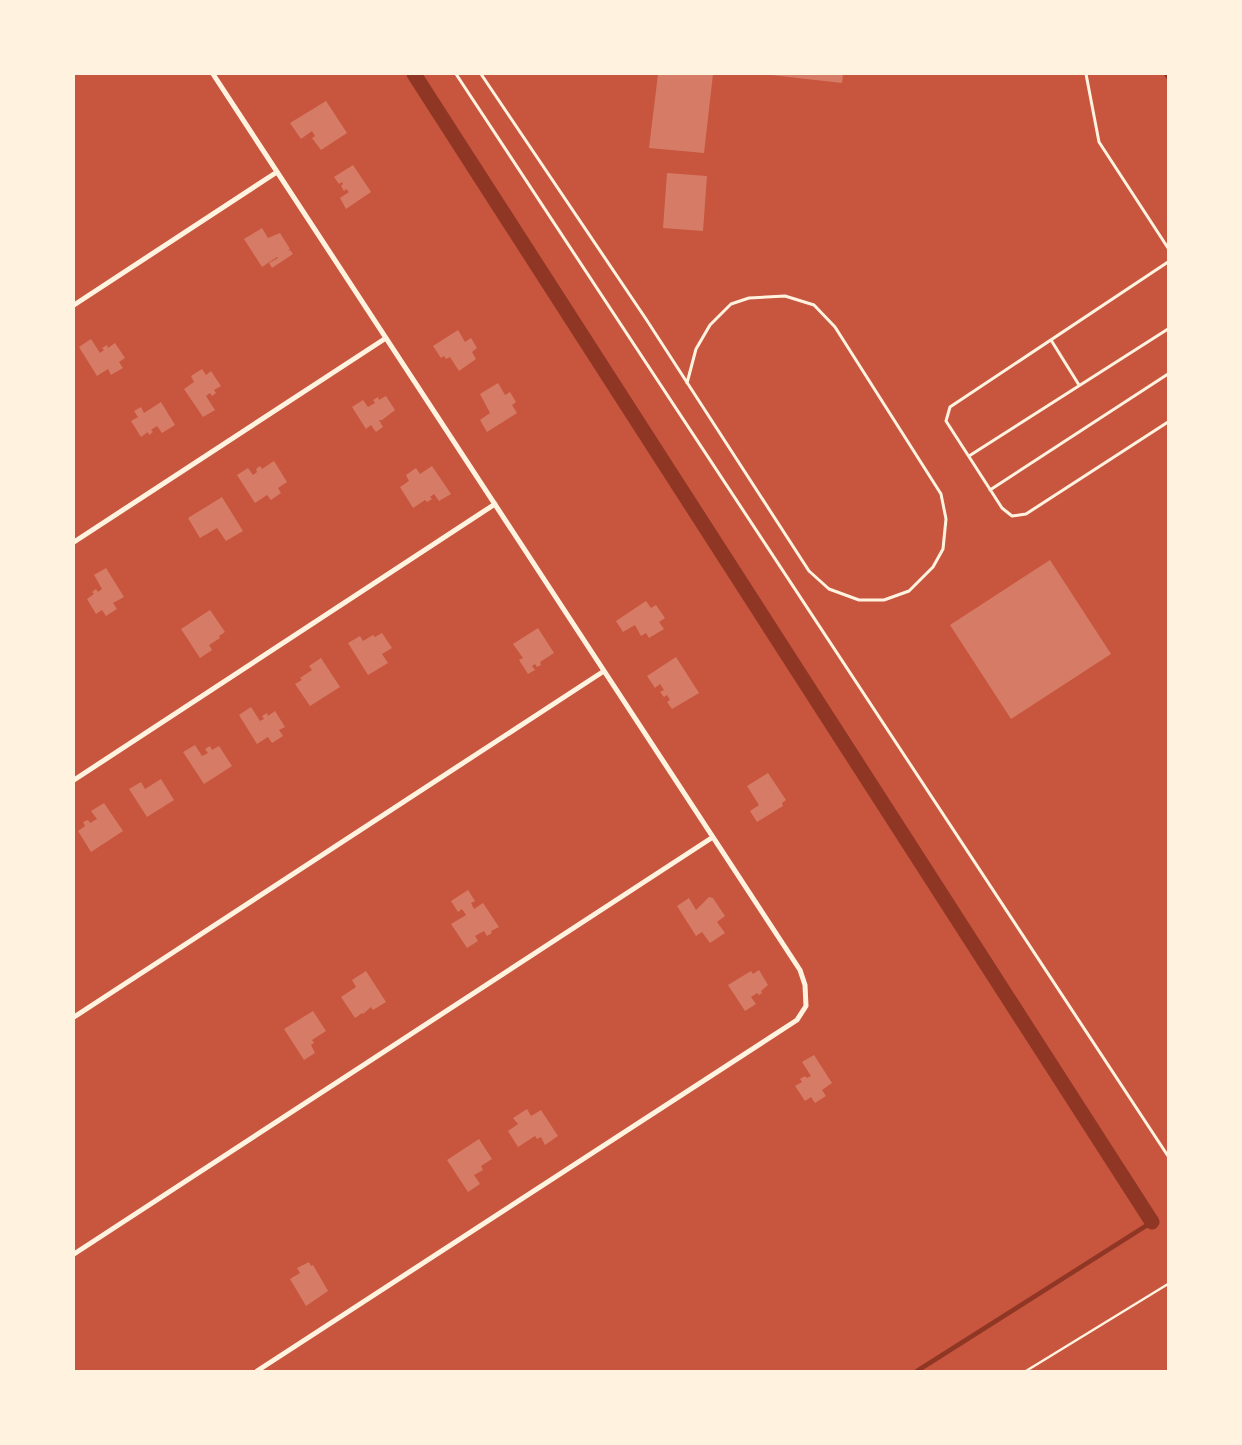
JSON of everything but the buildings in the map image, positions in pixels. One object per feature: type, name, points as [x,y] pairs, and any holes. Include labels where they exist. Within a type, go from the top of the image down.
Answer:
[{"type":"street","points":[[213,74],[800,970],[806,985],[806,1006],[796,1020],[256,1371]]},
{"type":"street","points":[[74,305],[278,172]]},
{"type":"street","points":[[74,542],[386,338]]},
{"type":"street","points":[[74,780],[495,504]]},
{"type":"street","points":[[74,1017],[604,671]]},
{"type":"street","points":[[74,1254],[713,837]]},
{"type":"lane","points":[[456,74],[1168,1156]]},
{"type":"lane","points":[[482,74],[809,571],[829,589],[859,600],[884,600],[909,591],[933,566],[943,548],[946,519],[942,494],[835,327],[814,305],[785,296],[749,298],[731,304],[710,325],[696,350],[687,383]]},
{"type":"lane","points":[[1086,74],[1098,142],[1168,248]]},
{"type":"lane","points":[[1168,262],[950,407],[946,421],[1002,508],[1012,516],[1026,514],[1168,422]]},
{"type":"lane","points":[[968,456],[1168,328]]},
{"type":"lane","points":[[1051,340],[1079,385]]},
{"type":"lane","points":[[990,490],[1168,374]]},
{"type":"path","points":[[1026,1371],[1168,1284]]},
{"type":"waterway","points":[[414,74],[1152,1222]]},
{"type":"waterway","points":[[917,1371],[1152,1222]]}]
